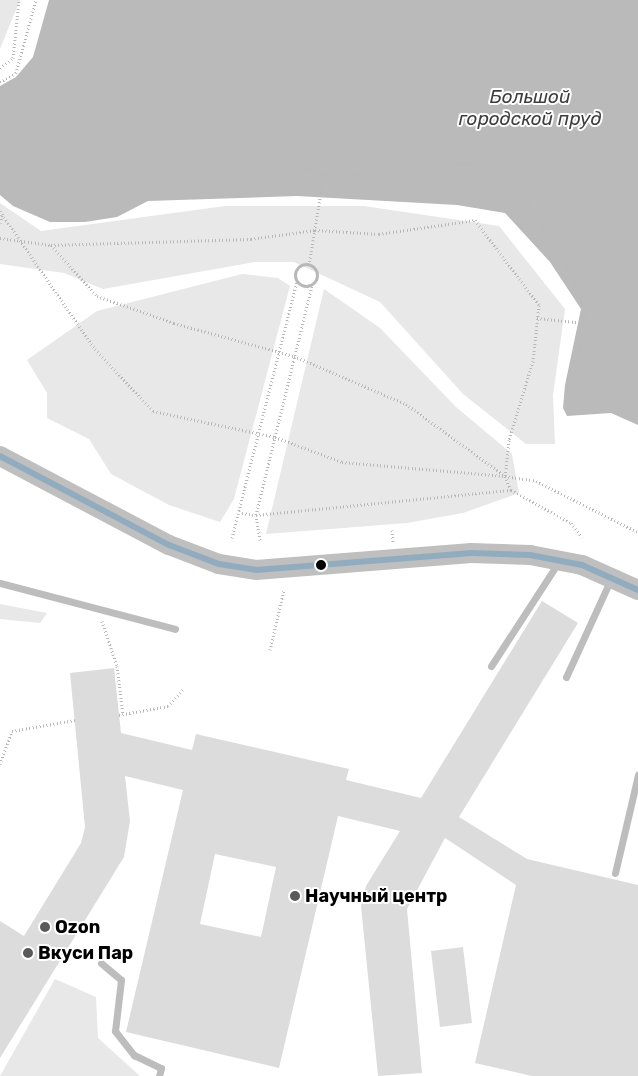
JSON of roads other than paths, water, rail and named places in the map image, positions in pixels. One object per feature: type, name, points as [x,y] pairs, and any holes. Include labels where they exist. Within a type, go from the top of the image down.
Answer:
[{"type":"street","points":[[0,456],[169,545],[219,564],[256,570],[471,553],[559,560],[613,576],[638,590]]},
{"type":"lane","points":[[491,666],[559,560]]},
{"type":"lane","points":[[566,677],[613,576]]},
{"type":"lane","points":[[0,583],[175,629]]},
{"type":"lane","points":[[615,873],[638,775]]},
{"type":"lane","points":[[101,963],[121,980],[115,1031],[134,1055],[161,1068],[160,1076]]},
{"type":"water","name":"Большой городской пруд","points":[[49,0],[638,0],[638,425],[611,413],[567,416],[563,408],[565,385],[581,309],[550,262],[505,213],[457,205],[297,196],[148,201],[117,217],[85,222],[50,222],[13,206],[0,195],[0,86],[16,77],[33,57]]},
{"type":"place","name":"Научный центр","points":[[295,896]]},
{"type":"place","name":"Ozon","points":[[45,927]]},
{"type":"place","name":"Вкуси Пар","points":[[28,953]]}]
